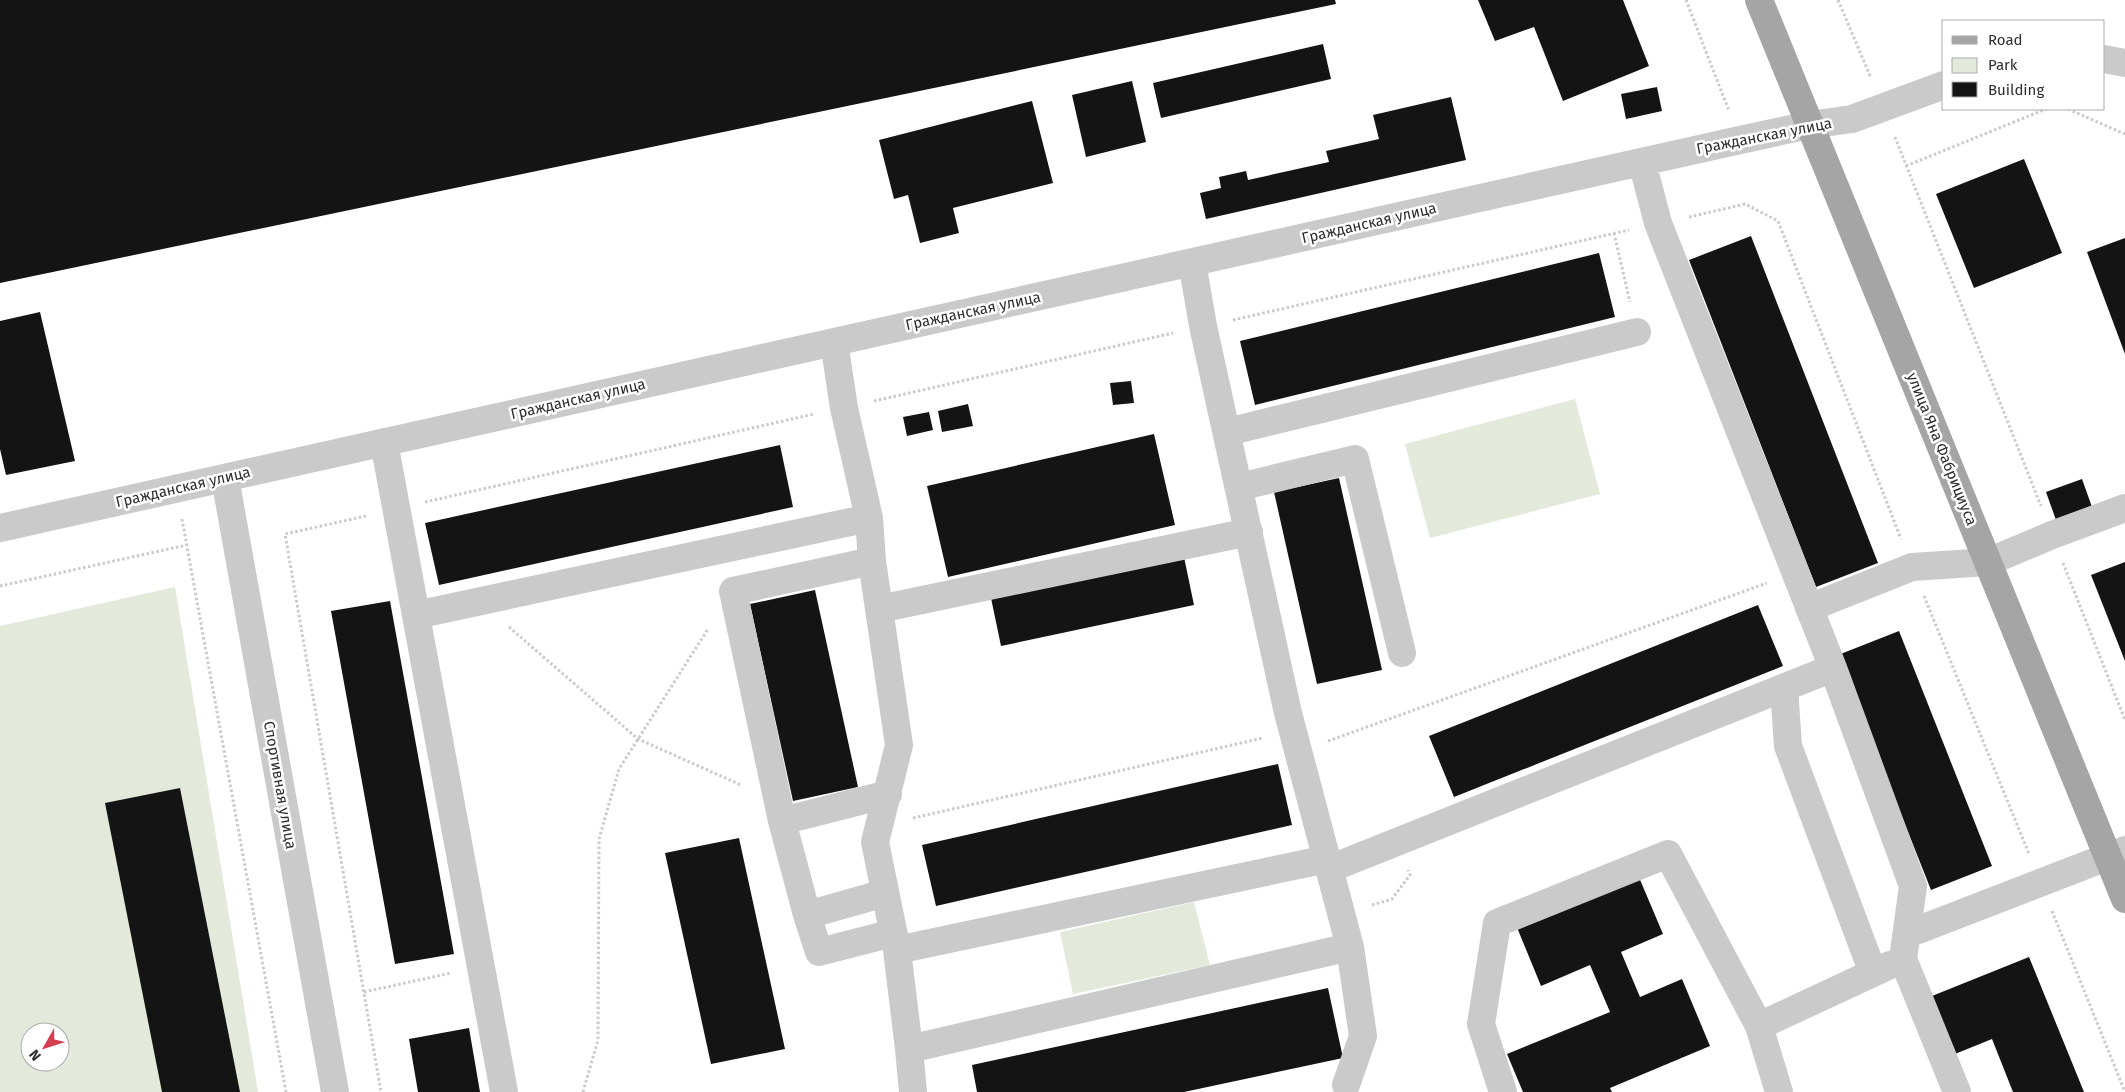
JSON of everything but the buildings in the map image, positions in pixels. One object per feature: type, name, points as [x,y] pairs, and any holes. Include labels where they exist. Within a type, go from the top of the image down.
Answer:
[{"type":"main road","name":"улица Яна Фабрициуса","points":[[1759,0],[1988,562],[2116,852],[2125,899]]},
{"type":"street","points":[[2105,58],[2125,63]]},
{"type":"street","name":"Гражданская улица","points":[[0,528],[1642,162],[1810,125],[1852,119],[1942,86]]},
{"type":"street","points":[[1642,162],[1658,224],[1833,668],[1913,886],[1905,946],[1958,1092]]},
{"type":"street","points":[[1192,262],[1227,432],[1296,741],[1350,947],[1363,1036],[1346,1084]]},
{"type":"street","points":[[1227,432],[1637,332]]},
{"type":"street","points":[[834,342],[844,408],[869,518],[872,561],[899,745],[876,842],[895,942],[910,1049],[913,1092]]},
{"type":"street","points":[[384,442],[504,1092]]},
{"type":"street","points":[[1239,487],[1355,459],[1402,653]]},
{"type":"street","name":"Спортивная улица","points":[[225,478],[335,1092]]},
{"type":"street","points":[[1809,608],[1912,567],[1988,562],[2052,535],[2125,508]]},
{"type":"street","points":[[416,615],[869,518]]},
{"type":"street","points":[[879,609],[1249,532]]},
{"type":"street","points":[[872,561],[733,590],[780,811],[807,915],[819,952],[895,942],[1328,864],[1396,842],[1833,668]]},
{"type":"street","points":[[1784,688],[1788,746],[1873,973]]},
{"type":"street","points":[[780,811],[888,794]]},
{"type":"street","points":[[1759,1026],[1873,973],[1905,946],[2040,882],[2116,852]]},
{"type":"street","points":[[1503,1092],[1481,1024],[1497,923],[1668,854],[1759,1026],[1779,1092]]},
{"type":"street","points":[[807,915],[885,893]]},
{"type":"street","points":[[910,1049],[1350,947]]},
{"type":"path","points":[[1838,0],[1884,107],[2125,720]]},
{"type":"path","points":[[1906,166],[2044,110]]},
{"type":"path","points":[[2070,110],[2125,134]]},
{"type":"path","points":[[381,1092],[285,534],[1745,204],[1778,221],[1912,567],[2125,1092]]},
{"type":"path","points":[[1614,233],[1637,332]]},
{"type":"path","points":[[0,586],[187,545],[286,1092]]},
{"type":"path","points":[[880,825],[1296,741],[1796,572]]},
{"type":"path","points":[[583,1092],[598,1040],[600,839],[619,769],[733,590]]},
{"type":"path","points":[[480,602],[638,739],[780,811]]},
{"type":"path","points":[[1341,913],[1392,899],[1410,874],[1396,842]]},
{"type":"path","points":[[364,992],[481,967]]},
{"type":"green space","points":[[1575,399],[1600,494],[1430,538],[1405,444]]},
{"type":"green space","points":[[175,587],[258,1092],[0,1092],[0,626]]},
{"type":"green space","points":[[1194,902],[1210,965],[1073,994],[1060,932]]}]
